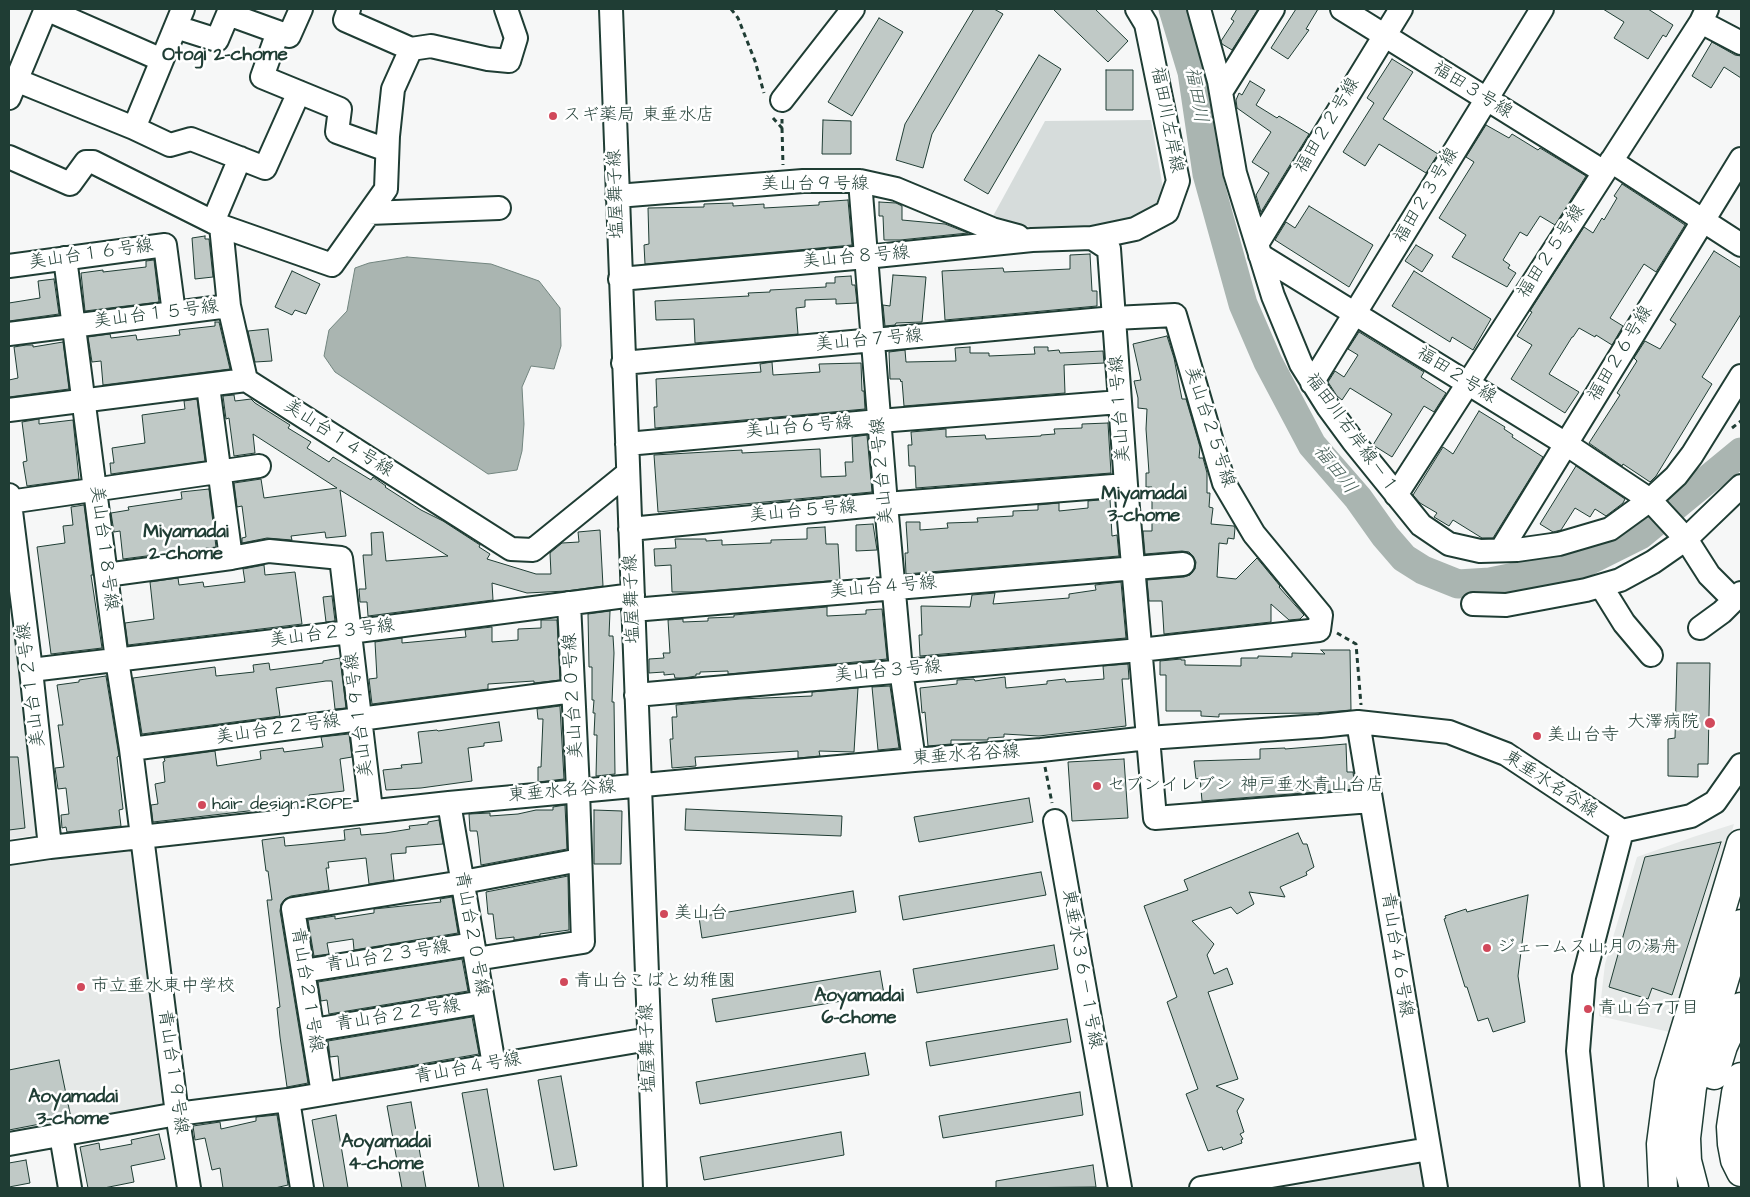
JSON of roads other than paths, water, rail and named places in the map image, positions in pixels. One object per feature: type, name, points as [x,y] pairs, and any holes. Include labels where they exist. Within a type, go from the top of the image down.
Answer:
[{"type":"highway","points":[[1663,1188],[1661,1144],[1669,1083],[1741,844]]},
{"type":"highway","points":[[1694,1188],[1687,1160],[1686,1138],[1692,1087],[1741,924]]},
{"type":"highway","points":[[1714,1188],[1704,1156],[1705,1113],[1709,1091],[1723,1046],[1741,1007]]},
{"type":"highway","points":[[1741,1077],[1736,1093],[1731,1127],[1735,1160],[1741,1172]]},
{"type":"street","points":[[162,60],[46,9],[12,87],[134,128],[170,145],[192,139],[265,168],[298,92]]},
{"type":"street","points":[[134,128],[179,18],[217,40],[228,14],[289,36],[301,9]]},
{"type":"street","points":[[349,9],[345,20],[411,48],[431,46],[488,59],[509,61],[516,38],[506,9]]},
{"type":"street","name":"塩屋舞子線","points":[[611,9],[639,786],[656,1188]]},
{"type":"street","points":[[772,104],[853,9]]},
{"type":"street","name":"福田川左岸線","points":[[1092,238],[1135,229],[1167,212],[1178,181],[1146,24],[1137,9]]},
{"type":"street","name":"福田川右岸線－１","points":[[1199,9],[1221,92],[1235,173],[1273,296],[1301,364],[1348,434],[1421,525],[1450,544],[1480,551],[1517,550],[1560,544],[1610,529],[1650,500],[1676,476],[1741,376]]},
{"type":"street","points":[[1221,92],[1273,9]]},
{"type":"street","name":"福田３号線","points":[[1342,9],[1486,99],[1702,220],[1741,245]]},
{"type":"street","name":"福田２２号線","points":[[1258,250],[1401,9]]},
{"type":"street","name":"福田２３号線","points":[[1312,383],[1542,9]]},
{"type":"street","points":[[1704,15],[1741,43]]},
{"type":"street","name":"福田２５号線","points":[[1396,495],[1704,15]]},
{"type":"street","points":[[278,32],[262,77],[340,109],[338,132],[387,150]]},
{"type":"street","points":[[9,157],[70,184],[86,162],[93,162],[217,224],[332,265],[386,189],[387,150],[393,88],[411,48]]},
{"type":"street","points":[[229,306],[217,224],[240,158]]},
{"type":"street","name":"福田２６号線","points":[[1501,550],[1741,159]]},
{"type":"street","name":"美山台９号線","points":[[617,196],[783,182],[860,181],[896,189],[992,230],[1032,240]]},
{"type":"street","name":"美山台２号線","points":[[860,181],[901,670],[914,760]]},
{"type":"street","points":[[369,213],[499,208]]},
{"type":"street","name":"美山台８号線","points":[[620,279],[866,258],[1032,240],[1092,238]]},
{"type":"street","name":"美山台１号線","points":[[1092,238],[1109,249],[1126,484],[1155,818],[1371,801]]},
{"type":"street","name":"美山台１６号線","points":[[9,266],[165,245],[174,312]]},
{"type":"street","name":"福田２号線","points":[[1258,250],[1355,314],[1566,444],[1650,500],[1686,539],[1709,575],[1738,597]]},
{"type":"street","name":"美山台１８号線","points":[[65,258],[117,660],[131,750],[141,838]]},
{"type":"street","name":"美山台１５号線","points":[[9,334],[229,306],[246,380]]},
{"type":"street","name":"美山台２５号線","points":[[1114,318],[1175,315],[1224,483],[1254,534],[1321,615],[1319,630],[1140,650]]},
{"type":"street","name":"美山台７号線","points":[[624,363],[1114,318]]},
{"type":"street","points":[[9,410],[246,380]]},
{"type":"street","name":"美山台１４号線","points":[[246,380],[511,550],[532,550],[628,473]]},
{"type":"street","points":[[208,386],[231,558]]},
{"type":"street","name":"美山台６号線","points":[[627,444],[879,421],[1120,402]]},
{"type":"street","points":[[9,499],[259,466]]},
{"type":"street","name":"美山台５号線","points":[[630,529],[886,504],[1126,484]]},
{"type":"street","points":[[1473,604],[1506,605],[1586,590],[1620,580],[1653,562],[1686,539],[1741,487]]},
{"type":"street","name":"美山台１２号線","points":[[9,499],[31,670],[50,847]]},
{"type":"street","name":"美山台１９号線","points":[[106,575],[269,551],[341,558],[371,810]]},
{"type":"street","name":"美山台４号線","points":[[633,602],[894,587],[1183,564]]},
{"type":"street","points":[[1601,586],[1624,623],[1651,655]]},
{"type":"street","points":[[1700,628],[1738,597]]},
{"type":"street","name":"美山台２３号線","points":[[31,670],[350,632],[569,603],[633,602]]},
{"type":"street","name":"美山台２０号線","points":[[569,603],[580,860]]},
{"type":"street","name":"美山台３号線","points":[[636,695],[1140,650]]},
{"type":"street","name":"美山台２２号線","points":[[131,750],[573,691]]},
{"type":"street","name":"東垂水名谷線","points":[[9,853],[371,810],[1041,750],[1148,738],[1360,722],[1449,732],[1506,754],[1622,831]]},
{"type":"street","name":"青山台４６号線","points":[[1360,722],[1371,801],[1436,1188]]},
{"type":"street","points":[[1592,1188],[1578,1051],[1584,977],[1622,831],[1691,816],[1716,802],[1741,765]]},
{"type":"street","name":"青山台２０号線","points":[[449,803],[494,1065]]},
{"type":"street","name":"東垂水３６－１号線","points":[[1056,821],[1120,1188]]},
{"type":"street","name":"青山台１９号線","points":[[141,838],[177,1114],[189,1188]]},
{"type":"street","points":[[463,882],[580,860]]},
{"type":"street","name":"青山台２３号線","points":[[303,971],[474,951],[583,942],[580,860]]},
{"type":"street","name":"青山台２１号線","points":[[323,1094],[293,909],[463,882]]},
{"type":"street","name":"青山台２２号線","points":[[313,1030],[483,1002]]},
{"type":"street","name":"青山台４号線","points":[[9,1144],[177,1114],[288,1100],[649,1038]]},
{"type":"street","points":[[288,1100],[302,1188]]},
{"type":"street","points":[[61,1135],[64,1187]]},
{"type":"street","points":[[1201,1188],[1429,1149]]},
{"type":"waterway","name":"福田川","points":[[1173,9],[1192,72],[1207,174],[1243,304],[1268,362],[1312,445],[1358,498],[1385,536],[1404,558],[1423,570],[1458,584],[1490,582],[1584,563],[1640,535],[1741,452]]},
{"type":"place","name":"スギ薬局 東垂水店","points":[[553,116]]},
{"type":"place","name":"大澤病院","points":[[1710,723]]},
{"type":"place","name":"美山台寺","points":[[1537,736]]},
{"type":"place","name":"セブンイレブン 神戸垂水青山台店","points":[[1097,786]]},
{"type":"place","name":"hair design ROPE","points":[[202,805]]},
{"type":"place","name":"美山台","points":[[664,914]]},
{"type":"place","name":"ジェームス山;月の湯舟","points":[[1487,948]]},
{"type":"place","name":"青山台こばと幼稚園","points":[[564,982]]},
{"type":"place","name":"市立垂水東中学校","points":[[81,987]]},
{"type":"place","name":"青山台7丁目","points":[[1588,1009]]},
{"type":"district","name":"Otogi 2-chome","points":[[225,56]]},
{"type":"district","name":"Miyamadai 3-chome","points":[[1144,506]]},
{"type":"district","name":"Miyamadai 2-chome","points":[[186,544]]},
{"type":"district","name":"Aoyamadai 6-chome","points":[[859,1008]]},
{"type":"district","name":"Aoyamadai 3-chome","points":[[73,1109]]},
{"type":"district","name":"Aoyamadai 4-chome","points":[[386,1154]]}]
